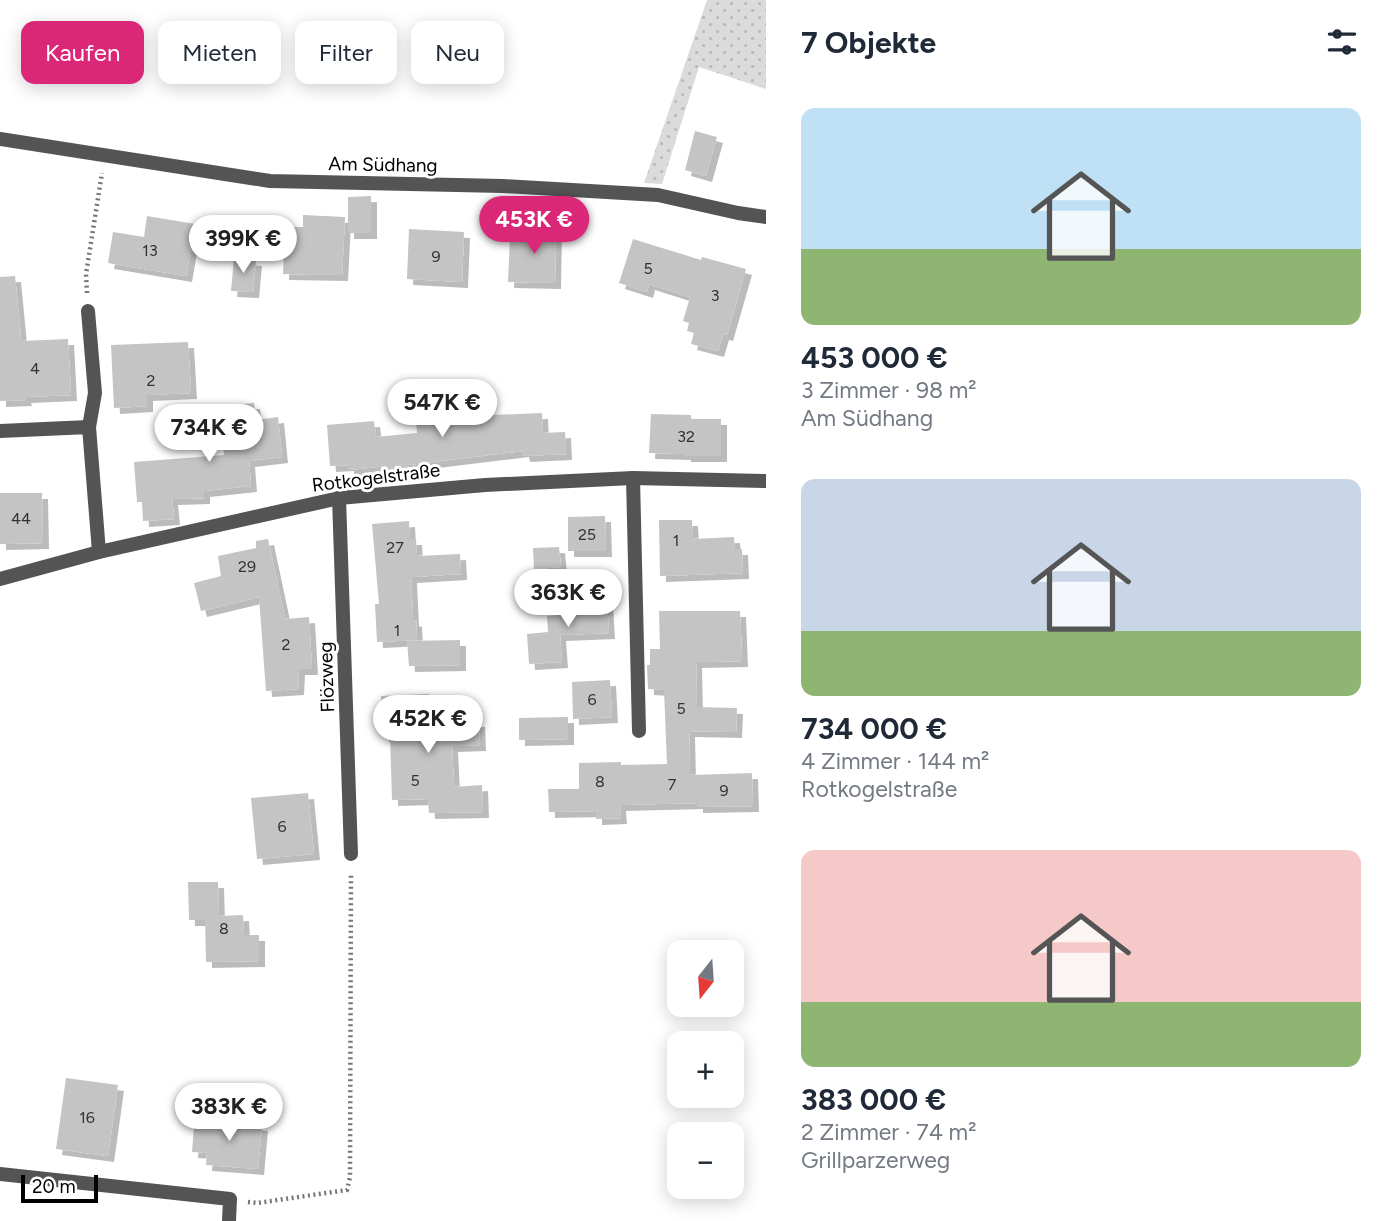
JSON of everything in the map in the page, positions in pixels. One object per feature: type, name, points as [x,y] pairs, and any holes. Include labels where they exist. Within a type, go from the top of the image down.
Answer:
[{"type":"street","name":"Am Südhang","points":[[0,138],[270,181],[503,186],[658,195],[766,217]]},
{"type":"street","points":[[88,311],[95,393],[89,427],[99,552]]},
{"type":"street","points":[[0,431],[89,427]]},
{"type":"street","points":[[633,478],[639,731]]},
{"type":"street","name":"Rotkogelstraße","points":[[0,579],[99,552],[339,498],[485,485],[633,478],[766,481]]},
{"type":"street","name":"Flözweg","points":[[339,498],[351,854]]},
{"type":"street","points":[[0,1174],[230,1199],[229,1221]]},
{"type":"path","points":[[88,311],[86,274],[105,154]]},
{"type":"path","points":[[230,1199],[257,1203],[347,1190],[350,1177],[351,854]]},
{"type":"shaded area","points":[[707,0],[766,0],[766,89],[699,67],[662,184],[644,183]]},
{"type":"building","points":[[695,131],[717,137],[706,176],[685,170]]},
{"type":"building","points":[[371,196],[371,233],[348,233],[348,197]]},
{"type":"building","points":[[303,215],[345,217],[342,275],[283,274],[285,227],[303,227]]},
{"type":"building","points":[[147,216],[195,224],[186,276],[108,263],[113,232],[144,237]]},
{"type":"building","points":[[529,225],[556,226],[555,283],[508,282],[510,237],[529,237]]},
{"type":"building","points":[[409,229],[464,232],[462,282],[407,279]]},
{"type":"building","points":[[633,239],[701,260],[702,257],[746,269],[727,335],[723,334],[718,351],[691,344],[694,333],[687,331],[689,323],[683,321],[690,297],[649,284],[647,292],[619,283]]},
{"type":"building","points":[[234,258],[256,260],[253,292],[231,291]]},
{"type":"building","points":[[15,276],[22,341],[68,339],[71,395],[0,401],[0,277]]},
{"type":"building","points":[[188,342],[191,393],[147,395],[147,406],[114,408],[111,345]]},
{"type":"building","points":[[465,387],[467,416],[542,413],[543,433],[565,432],[566,454],[524,456],[523,451],[408,465],[409,475],[387,477],[386,466],[348,470],[348,465],[330,466],[327,425],[374,421],[376,437],[417,433],[416,421],[442,418],[441,388]]},
{"type":"building","points":[[254,403],[256,420],[278,417],[282,457],[249,461],[251,486],[204,491],[204,498],[172,499],[174,519],[143,521],[142,502],[137,502],[134,462],[224,455],[219,406]]},
{"type":"building","points":[[651,414],[691,415],[691,419],[721,419],[721,456],[649,453]]},
{"type":"building","points":[[0,493],[42,493],[43,543],[0,544]]},
{"type":"building","points":[[605,516],[606,551],[568,551],[568,517]]},
{"type":"building","points":[[659,520],[692,520],[693,539],[734,537],[735,549],[742,549],[743,573],[660,576]]},
{"type":"building","points":[[409,521],[410,539],[416,539],[417,556],[460,554],[461,574],[411,577],[417,640],[377,642],[375,604],[379,604],[372,524]]},
{"type":"building","points":[[268,539],[285,619],[309,617],[312,669],[299,669],[298,689],[266,691],[259,597],[201,611],[194,583],[221,576],[218,556],[256,548],[256,541]]},
{"type":"building","points":[[559,547],[561,567],[534,569],[533,548]]},
{"type":"building","points":[[607,599],[609,633],[560,635],[562,662],[529,664],[527,634],[548,632],[547,616],[569,614],[569,601]]},
{"type":"building","points":[[659,611],[740,611],[742,661],[696,662],[697,707],[737,708],[736,732],[689,731],[690,775],[752,773],[753,806],[697,807],[697,803],[620,805],[621,818],[596,819],[596,811],[549,812],[548,789],[579,789],[579,763],[667,764],[664,690],[648,689],[647,665],[650,665],[650,649],[660,649]]},
{"type":"building","points":[[460,640],[460,665],[409,666],[407,641]]},
{"type":"building","points":[[610,680],[612,717],[573,719],[572,682]]},
{"type":"building","points":[[429,694],[432,723],[479,721],[480,745],[452,746],[454,787],[482,785],[483,812],[429,813],[428,799],[392,800],[390,736],[383,736],[381,696]]},
{"type":"building","points":[[568,717],[568,739],[519,740],[519,718]]},
{"type":"building","points":[[308,793],[314,854],[257,859],[251,798]]},
{"type":"building","points":[[188,882],[218,882],[219,916],[243,915],[244,935],[259,935],[259,961],[206,962],[205,920],[189,920]]},
{"type":"building","points":[[66,1078],[118,1085],[108,1156],[56,1149]]},
{"type":"building","points":[[224,1116],[244,1118],[243,1123],[262,1125],[258,1169],[206,1165],[207,1153],[192,1152],[194,1126],[209,1127],[210,1120],[224,1121]]}]
